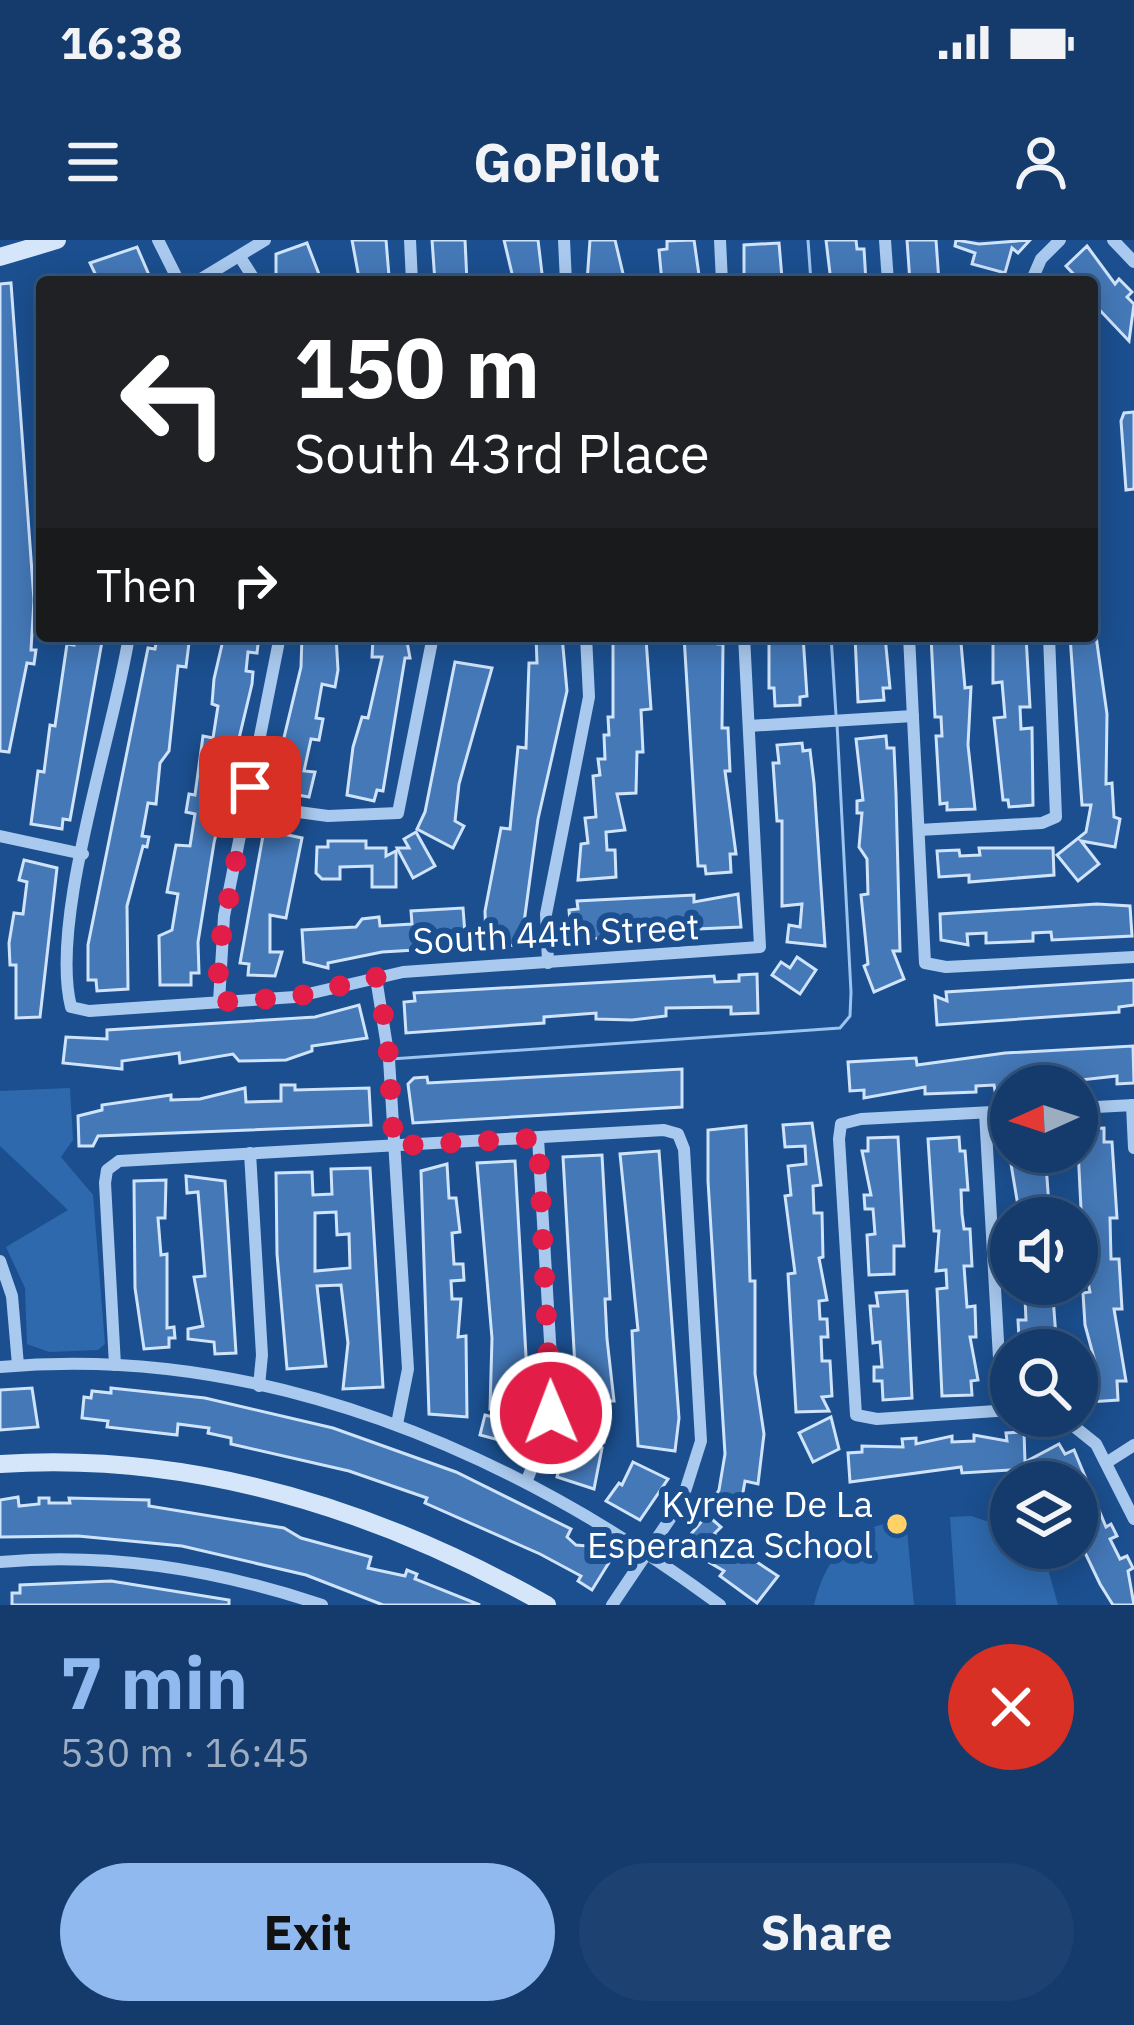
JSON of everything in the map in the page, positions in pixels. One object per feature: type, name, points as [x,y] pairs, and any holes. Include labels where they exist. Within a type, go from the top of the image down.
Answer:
[{"type":"street","points":[[0,257],[57,240]]},
{"type":"street","points":[[158,240],[176,276]]},
{"type":"street","points":[[207,276],[265,240]]},
{"type":"street","points":[[410,240],[412,276]]},
{"type":"street","points":[[564,240],[566,276]]},
{"type":"street","points":[[720,240],[722,276]]},
{"type":"street","points":[[885,240],[888,276]]},
{"type":"street","points":[[1034,276],[1041,259],[1060,240]]},
{"type":"street","points":[[1112,240],[1134,262]]},
{"type":"street","points":[[240,257],[252,276]]},
{"type":"street","points":[[0,836],[83,854],[128,642]]},
{"type":"street","points":[[219,1002],[218,955],[279,642]]},
{"type":"street","points":[[247,805],[328,816],[398,813],[432,642]]},
{"type":"street","points":[[548,963],[546,914],[589,697],[586,642]]},
{"type":"street","points":[[744,642],[749,726],[913,716]]},
{"type":"street","points":[[908,642],[925,962],[946,967],[1134,957]]},
{"type":"street","points":[[919,830],[1042,823],[1056,817],[1048,642]]},
{"type":"street","name":"South 44th Street","points":[[83,854],[67,949],[71,1006],[89,1012],[295,997],[376,977],[760,947],[749,726]]},
{"type":"street","points":[[376,977],[387,1033],[408,1369],[398,1424]]},
{"type":"street","points":[[1098,1107],[1133,1105],[1134,1148]]},
{"type":"street","points":[[985,1113],[1001,1329]]},
{"type":"street","points":[[990,1113],[842,1124],[856,1415],[877,1419],[990,1412]]},
{"type":"street","points":[[115,1366],[107,1170],[119,1161],[664,1130],[678,1134],[684,1149],[701,1441],[692,1479],[612,1605]]},
{"type":"street","points":[[527,1480],[546,1433],[553,1392],[538,1138]]},
{"type":"street","points":[[250,1153],[262,1355],[259,1386]]},
{"type":"street","points":[[0,1262],[12,1296],[18,1365]]},
{"type":"street","points":[[0,1367],[115,1366],[259,1386],[398,1424],[527,1480],[648,1552],[720,1605]]},
{"type":"street","points":[[1090,1437],[1134,1519]]},
{"type":"street","points":[[1106,1463],[1134,1445]]},
{"type":"street","points":[[0,1464],[137,1466],[272,1490],[409,1534],[547,1605]]},
{"type":"street","points":[[0,1562],[132,1562],[226,1578],[313,1604]]},
{"type":"shaded area","points":[[70,1088],[73,1140],[61,1157],[93,1195],[105,1344],[98,1350],[49,1352],[27,1344],[25,1288],[6,1247],[68,1210],[0,1146],[0,1091]]},
{"type":"shaded area","points":[[971,1516],[990,1522],[990,1569],[1048,1569],[1058,1605],[956,1605],[950,1517]]},
{"type":"shaded area","points":[[906,1520],[914,1605],[814,1605],[826,1572],[845,1546],[872,1528]]},
{"type":"building","points":[[352,240],[386,240],[389,276],[359,276]]},
{"type":"building","points":[[432,240],[465,240],[467,276],[435,276]]},
{"type":"building","points":[[504,240],[538,240],[542,276],[513,276]]},
{"type":"building","points":[[590,240],[615,240],[624,276],[587,276]]},
{"type":"building","points":[[694,240],[699,276],[661,276],[659,250],[667,249],[667,241]]},
{"type":"building","points":[[826,240],[856,240],[857,249],[864,249],[866,276],[830,276]]},
{"type":"building","points":[[907,240],[936,240],[939,276],[910,276]]},
{"type":"building","points":[[956,240],[979,244],[1030,240],[1018,253],[1012,248],[1005,273],[972,264],[975,253],[955,246]]},
{"type":"building","points":[[307,243],[320,276],[276,276],[276,254]]},
{"type":"building","points":[[779,243],[782,276],[744,276],[744,245]]},
{"type":"building","points":[[1087,246],[1115,284],[1119,279],[1132,292],[1127,297],[1134,304],[1129,341],[1098,308],[1098,276],[1075,276],[1066,266]]},
{"type":"building","points":[[137,247],[149,276],[96,276],[90,263]]},
{"type":"building","points":[[11,283],[34,600],[31,650],[36,650],[34,664],[27,663],[9,752],[0,751],[0,284]]},
{"type":"building","points":[[1134,412],[1134,489],[1126,490],[1121,421],[1124,413]]},
{"type":"building","points":[[102,642],[70,820],[63,819],[62,829],[31,824],[38,771],[44,772],[50,725],[55,726],[67,644]]},
{"type":"building","points":[[156,642],[189,643],[186,667],[178,666],[169,751],[160,763],[156,804],[148,803],[142,836],[149,837],[147,847],[143,846],[127,906],[128,989],[97,991],[96,980],[88,980],[88,945],[148,648],[155,649]]},
{"type":"building","points":[[223,642],[258,642],[257,653],[248,652],[246,671],[253,672],[252,684],[214,843],[198,942],[199,973],[191,973],[191,985],[160,985],[159,936],[172,930],[178,894],[167,892],[176,845],[190,846],[195,814],[186,812],[189,794],[195,795],[203,736],[213,738],[218,706],[212,704]]},
{"type":"building","points":[[302,642],[336,642],[335,687],[322,684],[316,718],[323,719],[319,740],[311,739],[304,771],[315,772],[309,797],[280,792],[282,780],[274,779],[301,667]]},
{"type":"building","points":[[373,642],[407,642],[410,658],[405,658],[383,791],[377,790],[374,801],[347,795],[353,747],[362,717],[368,718],[382,657],[372,657]]},
{"type":"building","points":[[536,642],[563,642],[567,691],[538,819],[521,945],[495,946],[494,939],[486,939],[485,911],[501,828],[510,829],[518,747],[526,748],[529,663],[537,663]]},
{"type":"building","points":[[613,642],[646,642],[651,709],[641,710],[643,752],[637,752],[636,793],[617,794],[625,830],[606,832],[607,850],[615,850],[616,877],[578,880],[581,844],[588,843],[585,818],[596,817],[593,776],[600,775],[598,759],[605,759],[604,735],[609,735],[608,717],[613,717]]},
{"type":"building","points":[[684,642],[718,642],[723,644],[722,728],[728,728],[730,771],[725,771],[736,854],[730,854],[731,872],[706,874],[705,866],[698,866]]},
{"type":"building","points":[[769,642],[803,642],[807,696],[800,697],[800,705],[775,706],[774,688],[769,688]]},
{"type":"building","points":[[855,642],[886,642],[890,688],[883,688],[884,700],[858,702]]},
{"type":"building","points":[[931,642],[961,643],[965,688],[971,687],[968,745],[975,809],[947,810],[947,803],[940,804],[936,736],[942,736],[941,717],[935,717]]},
{"type":"building","points":[[993,642],[1026,642],[1030,707],[1020,707],[1021,729],[1032,728],[1033,805],[1009,807],[1008,800],[1003,800],[994,718],[1005,717],[1002,682],[993,683]]},
{"type":"building","points":[[1070,642],[1097,642],[1107,714],[1106,784],[1112,783],[1114,817],[1120,819],[1115,847],[1081,841],[1099,864],[1078,881],[1057,855],[1086,832],[1091,805],[1082,805]]},
{"type":"building","points":[[455,662],[492,668],[459,784],[455,821],[464,826],[453,848],[417,829],[425,812]]},
{"type":"building","points":[[886,736],[887,748],[894,748],[896,794],[900,951],[893,951],[904,979],[874,992],[864,966],[868,964],[861,895],[868,894],[867,859],[859,847],[862,813],[857,813],[857,801],[863,800],[856,739]]},
{"type":"building","points":[[802,743],[803,751],[810,750],[814,783],[825,946],[787,942],[789,925],[800,927],[802,904],[782,906],[782,821],[777,821],[773,763],[779,763],[777,745]]},
{"type":"building","points":[[264,830],[302,838],[286,918],[270,915],[270,952],[282,952],[275,976],[248,975],[249,964],[240,963]]},
{"type":"building","points":[[416,832],[435,866],[413,878],[397,848],[409,848],[404,839]]},
{"type":"building","points":[[328,841],[366,841],[366,848],[386,848],[386,856],[396,851],[396,887],[372,887],[372,866],[340,867],[340,879],[322,879],[316,873],[317,847],[328,847]]},
{"type":"building","points":[[979,848],[1053,848],[1054,875],[969,882],[969,875],[939,877],[937,851],[980,855]]},
{"type":"building","points":[[24,860],[57,868],[40,1017],[16,1018],[16,965],[10,965],[9,943],[14,913],[23,914],[27,882],[19,880]]},
{"type":"building","points":[[738,894],[741,927],[608,933],[608,938],[589,939],[589,934],[571,935],[569,910],[578,909],[577,901],[694,895],[694,902]]},
{"type":"building","points":[[1130,906],[1132,936],[1052,940],[1051,932],[1033,933],[1033,941],[986,943],[986,933],[967,934],[968,945],[941,940],[940,914]]},
{"type":"building","points":[[463,908],[466,947],[382,952],[328,963],[328,968],[304,962],[302,930],[356,927],[362,919],[379,917],[380,926],[412,924],[411,911]]},
{"type":"building","points":[[797,957],[816,970],[800,994],[772,975],[781,962],[790,968]]},
{"type":"building","points":[[757,974],[758,1013],[731,1014],[731,1007],[666,1008],[666,1016],[632,1020],[596,1019],[596,1013],[544,1017],[544,1023],[406,1033],[404,1002],[415,1001],[414,993],[714,976],[715,982],[739,981],[739,975]]},
{"type":"building","points":[[1134,980],[1134,1005],[1119,1007],[1119,1012],[937,1025],[935,996],[947,1001],[946,992]]},
{"type":"building","points":[[359,1005],[367,1038],[312,1046],[312,1051],[286,1060],[239,1061],[233,1054],[180,1063],[179,1053],[122,1061],[122,1069],[63,1063],[66,1037],[107,1039],[107,1030],[315,1017]]},
{"type":"building","points":[[1133,1046],[1134,1083],[1117,1084],[1117,1076],[1098,1078],[1098,1065],[990,1065],[990,1085],[976,1086],[976,1092],[925,1094],[925,1087],[864,1098],[864,1090],[850,1091],[848,1062],[916,1058],[917,1065],[1005,1053]]},
{"type":"building","points":[[682,1069],[682,1107],[413,1123],[408,1084],[427,1077],[428,1083]]},
{"type":"building","points":[[281,1085],[295,1085],[295,1090],[369,1088],[371,1125],[98,1136],[93,1146],[79,1146],[78,1116],[102,1110],[102,1105],[171,1095],[171,1100],[200,1099],[245,1088],[246,1102],[281,1101]]},
{"type":"building","points":[[812,1123],[821,1185],[813,1186],[814,1213],[822,1213],[823,1257],[819,1258],[827,1300],[819,1301],[828,1337],[821,1337],[822,1361],[830,1361],[832,1396],[822,1397],[829,1411],[796,1412],[788,1274],[795,1273],[785,1196],[791,1195],[788,1166],[806,1164],[805,1146],[785,1147],[783,1125]]},
{"type":"building","points":[[746,1126],[755,1374],[764,1434],[758,1484],[745,1481],[742,1498],[753,1503],[746,1518],[710,1504],[719,1490],[725,1454],[708,1130]]},
{"type":"building","points":[[1098,1128],[1104,1128],[1104,1142],[1112,1142],[1117,1218],[1110,1218],[1111,1259],[1119,1259],[1122,1309],[1114,1309],[1126,1381],[1117,1381],[1118,1400],[1098,1401],[1098,1329],[1086,1329],[1084,1305],[1098,1305],[1098,1197],[1080,1197],[1079,1173],[1098,1173]]},
{"type":"building","points":[[898,1137],[904,1246],[894,1246],[894,1274],[869,1275],[867,1235],[875,1234],[873,1209],[865,1209],[864,1195],[871,1195],[862,1151],[868,1151],[868,1138]]},
{"type":"building","points":[[959,1137],[968,1190],[961,1190],[962,1214],[964,1229],[970,1229],[972,1266],[964,1266],[967,1307],[975,1306],[976,1337],[970,1337],[978,1380],[971,1381],[972,1395],[942,1396],[937,1289],[947,1288],[946,1270],[936,1271],[939,1231],[934,1231],[928,1139]]},
{"type":"building","points":[[659,1151],[679,1418],[675,1451],[638,1446],[632,1331],[638,1330],[620,1154]]},
{"type":"building","points":[[602,1155],[610,1299],[605,1299],[614,1401],[601,1401],[598,1421],[607,1423],[604,1442],[584,1440],[602,1448],[594,1489],[557,1477],[577,1402],[563,1157]]},
{"type":"building","points":[[515,1161],[529,1409],[490,1409],[492,1338],[477,1163]]},
{"type":"building","points":[[447,1164],[449,1198],[456,1198],[460,1232],[452,1233],[454,1264],[463,1264],[464,1280],[451,1281],[452,1299],[461,1299],[458,1337],[466,1336],[467,1417],[429,1414],[421,1171]]},
{"type":"building","points":[[370,1168],[383,1387],[343,1389],[348,1343],[341,1285],[317,1286],[326,1366],[287,1369],[276,1173],[312,1172],[313,1195],[332,1194],[331,1169]],"holes":[[[336,1212],[337,1235],[349,1234],[350,1268],[315,1271],[315,1213]]]},
{"type":"building","points":[[1012,1173],[1047,1173],[1048,1197],[1016,1197]]},
{"type":"building","points":[[186,1176],[225,1181],[236,1353],[215,1354],[214,1342],[188,1339],[188,1329],[203,1326],[194,1277],[205,1276],[198,1192],[187,1193]]},
{"type":"building","points":[[166,1180],[165,1218],[158,1218],[161,1255],[167,1254],[167,1328],[174,1327],[175,1338],[169,1338],[169,1347],[144,1349],[135,1288],[134,1181]]},
{"type":"building","points":[[907,1291],[912,1398],[883,1400],[882,1381],[874,1381],[874,1367],[882,1367],[880,1342],[873,1343],[870,1306],[878,1306],[876,1293]]},
{"type":"building","points":[[1025,1305],[1054,1305],[1055,1329],[1018,1329],[1018,1320],[1026,1320]]},
{"type":"building","points":[[32,1388],[38,1427],[0,1430],[0,1390]]},
{"type":"building","points":[[111,1388],[205,1398],[333,1428],[456,1472],[571,1529],[567,1537],[576,1545],[599,1547],[613,1556],[592,1590],[578,1581],[581,1576],[425,1503],[427,1498],[349,1471],[231,1444],[231,1438],[208,1433],[209,1428],[178,1424],[177,1435],[107,1427],[108,1421],[82,1418],[84,1397],[91,1398],[92,1391],[111,1393]]},
{"type":"building","points":[[485,1415],[523,1425],[518,1445],[480,1435]]},
{"type":"building","points":[[831,1417],[839,1449],[813,1462],[799,1433]]},
{"type":"building","points":[[974,1435],[1007,1441],[1006,1437],[1024,1437],[1025,1461],[990,1461],[990,1471],[962,1473],[961,1467],[850,1482],[848,1453],[862,1452],[862,1446],[903,1447],[902,1439],[916,1438],[916,1444],[952,1436],[952,1442],[974,1441]]},
{"type":"building","points":[[1059,1444],[1065,1454],[1074,1450],[1079,1461],[1027,1461]]},
{"type":"building","points":[[633,1462],[668,1479],[640,1520],[606,1501],[622,1485]]},
{"type":"building","points":[[18,1497],[19,1506],[39,1504],[39,1498],[49,1498],[49,1503],[70,1503],[69,1498],[149,1500],[149,1506],[284,1528],[301,1538],[371,1557],[368,1568],[405,1576],[407,1570],[417,1574],[415,1579],[480,1605],[383,1605],[306,1575],[182,1546],[78,1536],[0,1537],[0,1500]]},
{"type":"building","points":[[1098,1508],[1106,1527],[1111,1524],[1117,1536],[1110,1539],[1120,1559],[1127,1556],[1133,1568],[1128,1571],[1134,1605],[1113,1605],[1093,1569],[1098,1569]]},
{"type":"building","points":[[707,1515],[721,1527],[714,1534],[778,1576],[757,1603],[720,1576],[724,1571],[681,1546]]},
{"type":"building","points":[[111,1581],[229,1600],[229,1605],[12,1605],[12,1593],[20,1593],[20,1585]]},
{"type":"waterway","points":[[808,240],[811,276]]},
{"type":"waterway","points":[[831,642],[836,715]]},
{"type":"waterway","points":[[391,1059],[840,1028],[850,1016],[851,992],[837,724]]},
{"type":"place","name":"Kyrene De La Esperanza School","points":[[897,1524]]},
{"type":"route","points":[[250,787],[218,955],[219,1002],[295,997],[376,977],[387,1033],[394,1146],[538,1138],[551,1413]]}]
